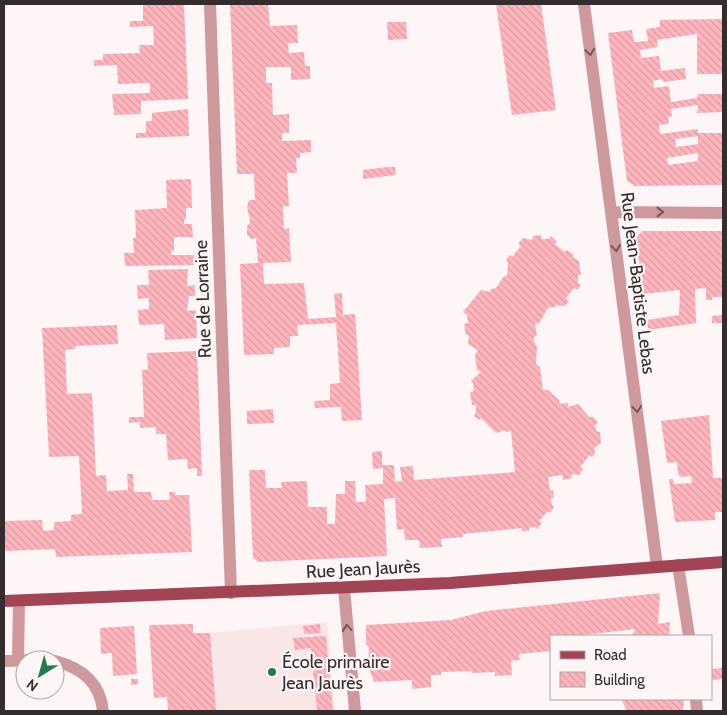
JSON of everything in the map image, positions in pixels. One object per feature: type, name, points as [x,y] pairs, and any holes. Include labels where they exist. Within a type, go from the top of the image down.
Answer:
[{"type":"main road","name":"Rue Jean Jaurès","points":[[4,602],[458,582],[723,562]]},
{"type":"street","name":"Rue de Lorraine","points":[[210,4],[231,593]]},
{"type":"street","name":"Rue Jean-Baptiste Lebas","points":[[584,4],[657,566]]},
{"type":"street","points":[[611,212],[723,213]]},
{"type":"street","points":[[678,565],[689,635]]},
{"type":"street","points":[[344,588],[355,711]]},
{"type":"street","points":[[18,650],[19,601]]},
{"type":"street","points":[[65,664],[73,666],[87,676],[96,688],[102,702],[103,711]]},
{"type":"shaded area","name":"École primaire Jean Jaurès","points":[[327,622],[335,711],[216,711],[210,633]]},
{"type":"building","points":[[143,4],[184,4],[188,99],[141,101],[141,114],[114,115],[112,94],[150,93],[150,83],[118,84],[117,65],[94,66],[94,60],[103,60],[103,54],[140,53],[139,45],[154,45],[153,26],[130,27],[130,21],[143,21]]},
{"type":"building","points":[[230,4],[268,4],[270,26],[297,25],[298,43],[288,43],[289,53],[304,52],[305,66],[310,66],[310,79],[291,80],[291,67],[266,67],[266,83],[272,83],[273,115],[289,114],[289,133],[282,133],[282,141],[311,140],[311,152],[300,153],[300,158],[296,158],[297,173],[287,173],[289,206],[283,206],[284,229],[289,228],[291,262],[263,263],[264,284],[304,283],[308,319],[336,317],[334,294],[342,293],[343,315],[355,314],[362,420],[342,421],[341,407],[315,408],[314,401],[330,400],[330,384],[340,383],[336,323],[297,325],[298,336],[290,336],[290,347],[274,348],[274,354],[244,355],[240,264],[258,263],[256,238],[251,239],[247,234],[247,226],[250,223],[250,219],[247,207],[249,200],[255,200],[254,174],[237,174]]},
{"type":"building","points":[[496,4],[541,4],[556,110],[512,115]]},
{"type":"building","points":[[723,19],[723,74],[697,74],[697,34],[657,40],[658,47],[640,50],[641,58],[659,56],[661,71],[685,68],[686,79],[663,82],[662,79],[653,81],[654,88],[669,86],[671,102],[697,98],[698,94],[723,94],[723,112],[697,113],[698,105],[671,109],[672,116],[668,117],[669,124],[659,125],[660,134],[698,129],[698,133],[723,133],[723,185],[635,186],[627,181],[608,33],[632,30],[634,42],[648,41],[646,29],[660,27],[660,20]],"holes":[[[698,136],[698,144],[676,147],[675,139]],[[698,153],[698,161],[668,165],[667,158]]]},
{"type":"building","points":[[387,22],[406,22],[407,39],[388,40]]},
{"type":"building","points":[[188,109],[189,136],[136,138],[136,133],[146,133],[146,121],[152,121],[152,113]]},
{"type":"building","points":[[395,167],[396,175],[363,179],[363,170]]},
{"type":"building","points":[[191,179],[192,208],[186,208],[184,224],[192,224],[193,237],[174,237],[174,251],[171,251],[171,255],[194,255],[194,265],[125,266],[124,253],[134,253],[133,238],[136,238],[135,210],[167,208],[166,180]]},
{"type":"building","points":[[642,231],[723,231],[723,297],[712,297],[712,300],[706,300],[706,288],[695,289],[696,323],[648,330],[647,320],[679,315],[680,290],[643,294],[636,238]]},
{"type":"building","points":[[541,235],[542,239],[548,239],[551,236],[557,242],[555,244],[565,252],[567,250],[574,255],[572,257],[579,261],[581,275],[578,275],[578,283],[581,285],[577,290],[574,288],[566,298],[569,301],[565,306],[555,305],[556,307],[548,308],[539,323],[535,324],[537,335],[533,339],[537,347],[536,364],[540,367],[543,390],[548,390],[559,400],[560,404],[568,403],[568,407],[578,404],[589,417],[593,417],[598,422],[595,425],[596,431],[600,432],[601,443],[594,448],[595,454],[592,457],[590,455],[580,467],[583,469],[579,475],[571,474],[572,478],[563,480],[562,475],[548,477],[550,491],[553,490],[554,498],[551,498],[554,507],[550,513],[548,511],[539,521],[542,523],[537,529],[535,527],[529,528],[529,531],[522,531],[522,528],[463,534],[463,537],[441,539],[442,547],[420,548],[419,540],[405,540],[404,529],[397,530],[395,498],[384,499],[387,556],[258,562],[253,558],[249,470],[265,470],[266,488],[282,488],[281,482],[307,481],[308,507],[327,507],[327,524],[335,524],[336,494],[345,494],[345,481],[355,481],[356,502],[366,502],[365,485],[383,484],[383,468],[373,469],[372,452],[382,451],[382,465],[394,465],[395,482],[402,481],[400,467],[413,466],[414,480],[515,472],[511,431],[506,432],[505,430],[496,433],[481,418],[480,420],[474,416],[476,405],[472,405],[470,392],[474,391],[471,381],[481,372],[477,370],[475,355],[478,350],[468,344],[469,335],[466,335],[464,324],[468,323],[467,315],[463,312],[481,290],[490,292],[491,289],[496,288],[504,276],[507,276],[508,262],[506,260],[510,255],[512,257],[521,246],[518,244],[523,238],[532,240],[533,236]]},
{"type":"building","points":[[188,269],[187,286],[195,285],[195,296],[189,296],[187,311],[196,310],[197,338],[165,340],[164,324],[139,325],[138,310],[149,309],[149,298],[138,299],[137,285],[149,285],[148,270]]},
{"type":"building","points":[[723,315],[723,323],[712,323],[712,316]]},
{"type":"building","points":[[117,325],[118,344],[75,346],[75,349],[65,350],[67,394],[92,393],[96,476],[106,475],[107,491],[128,490],[127,474],[133,474],[134,492],[151,492],[152,500],[170,500],[169,492],[175,492],[175,495],[189,495],[192,552],[56,557],[55,549],[4,551],[4,521],[42,520],[43,531],[54,530],[54,522],[71,521],[71,515],[82,514],[79,456],[49,457],[42,328]]},
{"type":"building","points":[[197,351],[202,476],[197,476],[197,468],[188,469],[187,459],[168,460],[166,434],[156,434],[156,427],[140,428],[140,422],[129,423],[129,417],[144,417],[142,370],[148,370],[147,353]]},
{"type":"building","points":[[273,409],[274,423],[247,424],[247,411]]},
{"type":"building","points":[[709,415],[713,478],[723,478],[723,512],[715,512],[715,520],[675,522],[669,479],[673,479],[674,484],[692,483],[691,476],[681,477],[678,474],[677,462],[667,463],[661,421]]},
{"type":"building","points":[[660,593],[658,624],[670,622],[669,635],[632,635],[635,629],[584,635],[550,635],[550,651],[519,654],[520,660],[511,661],[512,675],[495,676],[495,672],[472,673],[472,671],[441,672],[441,675],[431,675],[431,687],[412,689],[412,680],[374,682],[368,666],[369,647],[366,644],[366,625],[451,620],[486,611]]},
{"type":"building","points":[[193,624],[193,633],[210,633],[216,711],[168,711],[167,697],[154,698],[149,625]]},
{"type":"building","points":[[320,624],[321,633],[304,634],[303,626]]},
{"type":"building","points":[[134,626],[137,674],[113,676],[112,653],[101,654],[100,628]]},
{"type":"building","points":[[326,636],[333,711],[317,711],[311,648],[295,650],[293,638]]},
{"type":"building","points":[[723,668],[723,679],[712,680],[712,669]]},
{"type":"building","points":[[131,679],[138,679],[138,684],[131,685]]},
{"type":"building","points":[[622,700],[684,700],[683,711],[627,711]]},
{"type":"place","name":"École primaire Jean Jaurès","points":[[272,672]]}]
